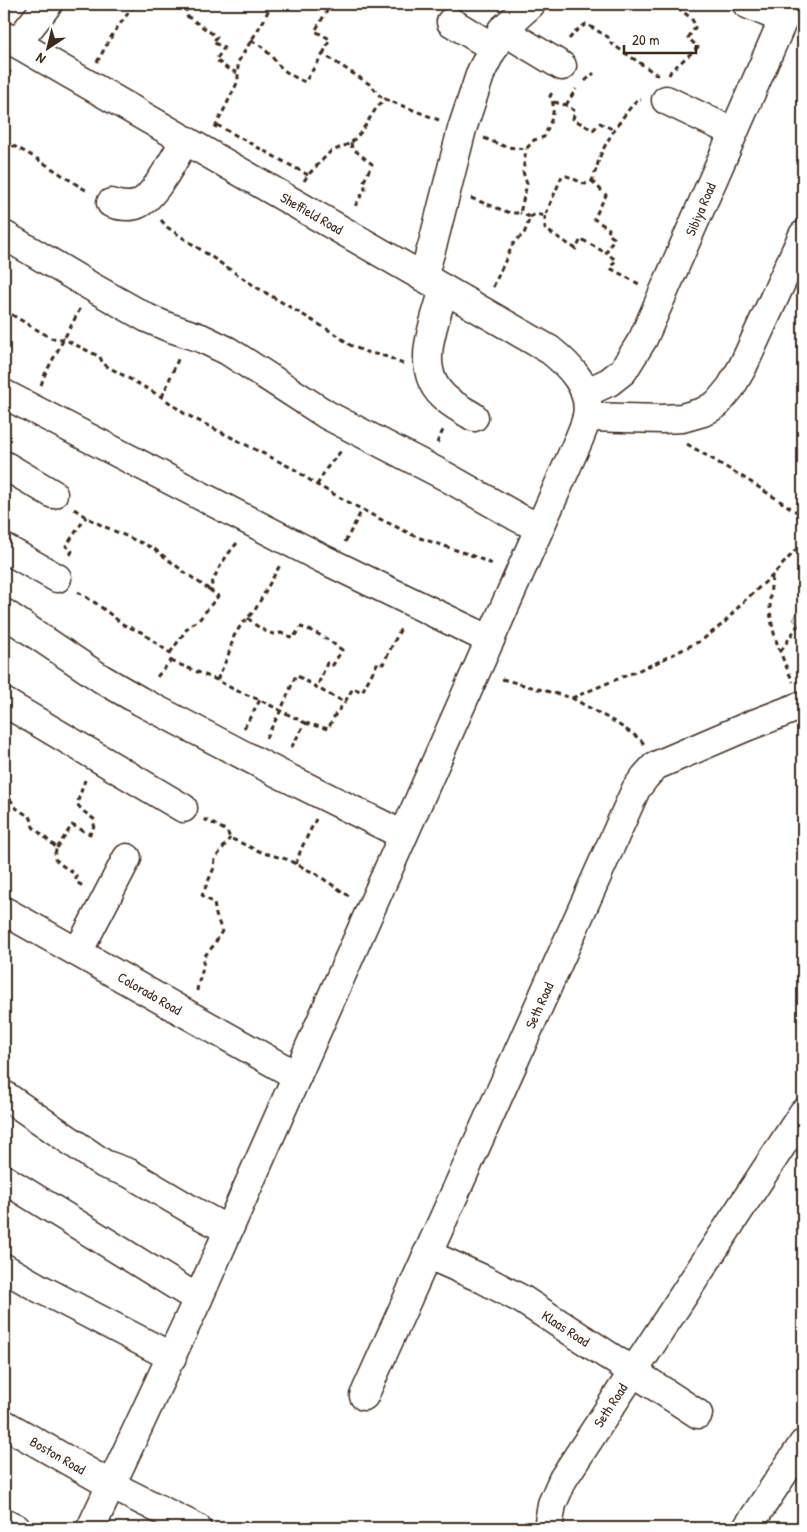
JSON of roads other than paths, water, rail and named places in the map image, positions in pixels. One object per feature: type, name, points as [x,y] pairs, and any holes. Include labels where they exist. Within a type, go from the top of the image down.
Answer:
[{"type":"street","points":[[10,40],[48,4]]},
{"type":"street","points":[[464,411],[443,397],[434,386],[429,375],[427,362],[430,344],[433,283],[448,190],[462,129],[481,72],[498,39],[531,4]]},
{"type":"street","points":[[747,4],[786,11]]},
{"type":"street","name":"Sibiya Road","points":[[586,405],[623,371],[644,339],[786,11]]},
{"type":"street","points":[[451,22],[538,52],[570,76]]},
{"type":"street","name":"Sheffield Road","points":[[10,40],[550,350],[573,371],[586,405]]},
{"type":"street","points":[[667,91],[733,132]]},
{"type":"street","points":[[111,203],[129,207],[146,199],[194,145]]},
{"type":"street","points":[[4,234],[147,318],[201,338],[228,351],[327,415],[540,528]]},
{"type":"street","points":[[91,1528],[198,1299],[540,528],[579,438],[586,405],[662,419],[682,418],[703,412],[717,404],[731,387],[744,366],[803,235]]},
{"type":"street","points":[[4,394],[335,564],[490,640]]},
{"type":"street","points":[[5,468],[53,494]]},
{"type":"street","points":[[4,548],[57,578]]},
{"type":"street","points":[[4,613],[102,679],[140,701],[254,761],[403,835]]},
{"type":"street","name":"Seth Road","points":[[364,1396],[636,789],[655,766],[746,727],[799,695]]},
{"type":"street","points":[[4,702],[183,808]]},
{"type":"street","points":[[78,952],[127,858]]},
{"type":"street","name":"Colorado Road","points":[[4,911],[297,1076]]},
{"type":"street","points":[[4,1095],[104,1164],[129,1173],[228,1230]]},
{"type":"street","name":"Seth Road","points":[[548,1528],[552,1504],[563,1478],[803,1113]]},
{"type":"street","points":[[4,1180],[198,1299]]},
{"type":"street","name":"Klaas Road","points":[[428,1254],[523,1300],[698,1414]]},
{"type":"street","points":[[4,1268],[172,1356]]},
{"type":"street","name":"Boston Road","points":[[4,1424],[111,1485],[197,1528]]},
{"type":"street","points":[[747,1528],[803,1444]]},
{"type":"street","points":[[4,1522],[16,1528]]}]
